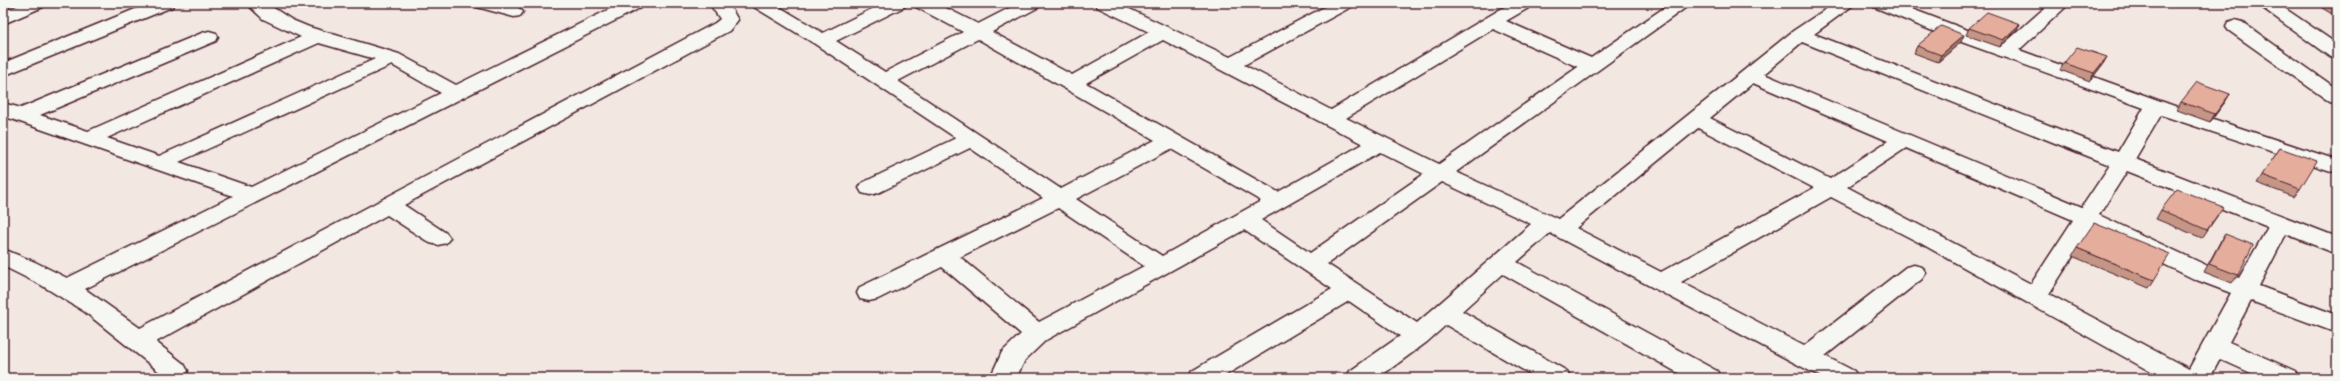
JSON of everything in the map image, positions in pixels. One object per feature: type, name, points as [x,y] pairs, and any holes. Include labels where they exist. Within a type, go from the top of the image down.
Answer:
[{"type":"street","points":[[3,19],[37,3]]},
{"type":"street","points":[[3,70],[166,3]]},
{"type":"street","points":[[255,3],[277,19],[316,37],[392,58],[455,93]]},
{"type":"street","points":[[483,3],[514,12]]},
{"type":"street","points":[[67,288],[636,3]]},
{"type":"street","points":[[139,340],[722,27],[729,20],[722,8],[751,3]]},
{"type":"street","points":[[760,3],[822,40],[884,80],[1061,198],[1161,267]]},
{"type":"street","points":[[822,40],[898,3]]},
{"type":"street","points":[[922,3],[1072,83],[1277,201]]},
{"type":"street","points":[[884,80],[1033,3]]},
{"type":"street","points":[[1103,3],[1230,65],[1379,144],[1554,226],[1845,378]]},
{"type":"street","points":[[1230,65],[1345,3]]},
{"type":"street","points":[[1331,119],[1524,3]]},
{"type":"street","points":[[1310,264],[1684,3]]},
{"type":"street","points":[[1360,378],[1418,336],[1501,263],[1554,226],[1800,35],[1847,3]]},
{"type":"street","points":[[2006,52],[2060,3]]},
{"type":"street","points":[[2265,3],[2337,53]]},
{"type":"street","points":[[1888,4],[2006,52],[2156,106],[2238,132],[2337,167]]},
{"type":"street","points":[[1492,22],[1592,66]]},
{"type":"street","points":[[2235,26],[2337,98]]},
{"type":"street","points":[[1072,83],[1163,32]]},
{"type":"street","points":[[1800,35],[2122,163],[2337,246]]},
{"type":"street","points":[[23,115],[209,37]]},
{"type":"street","points":[[90,138],[316,37]]},
{"type":"street","points":[[162,162],[392,58]]},
{"type":"street","points":[[1750,75],[2086,217],[2202,272],[2337,324]]},
{"type":"street","points":[[2035,296],[2122,163],[2156,106]]},
{"type":"street","points":[[3,109],[162,162],[252,195]]},
{"type":"street","points":[[1695,118],[2035,296],[2183,378]]},
{"type":"street","points":[[870,188],[971,139]]},
{"type":"street","points":[[869,293],[1061,198],[1171,140]]},
{"type":"street","points":[[1662,282],[1831,188],[1904,140]]},
{"type":"street","points":[[1003,378],[1010,362],[1020,348],[1037,334],[1161,267],[1379,144]]},
{"type":"street","points":[[388,205],[438,238]]},
{"type":"street","points":[[1245,220],[1418,336]]},
{"type":"street","points":[[2198,378],[2280,225]]},
{"type":"street","points":[[3,256],[67,288],[139,340],[175,371]]},
{"type":"street","points":[[944,256],[1037,334]]},
{"type":"street","points":[[1501,263],[1708,378]]},
{"type":"street","points":[[1806,357],[1914,273]]},
{"type":"street","points":[[1201,378],[1349,290]]},
{"type":"street","points":[[1445,313],[1558,378]]},
{"type":"street","points":[[2215,346],[2286,378]]},
{"type":"building","points":[[2331,3],[2337,3],[2337,7]]},
{"type":"building","points":[[1987,12],[2020,24],[2003,40],[1969,28]]},
{"type":"building","points":[[1941,26],[1964,35],[1941,55],[1917,46]]},
{"type":"building","points":[[2077,47],[2107,57],[2094,73],[2064,63]]},
{"type":"building","points":[[2197,82],[2230,94],[2215,114],[2181,102]]},
{"type":"building","points":[[2280,148],[2317,161],[2300,189],[2262,175]]},
{"type":"building","points":[[2177,189],[2223,207],[2207,230],[2161,210]]},
{"type":"building","points":[[2094,223],[2170,254],[2154,280],[2077,248]]},
{"type":"building","points":[[2225,234],[2253,245],[2238,275],[2209,264]]}]
